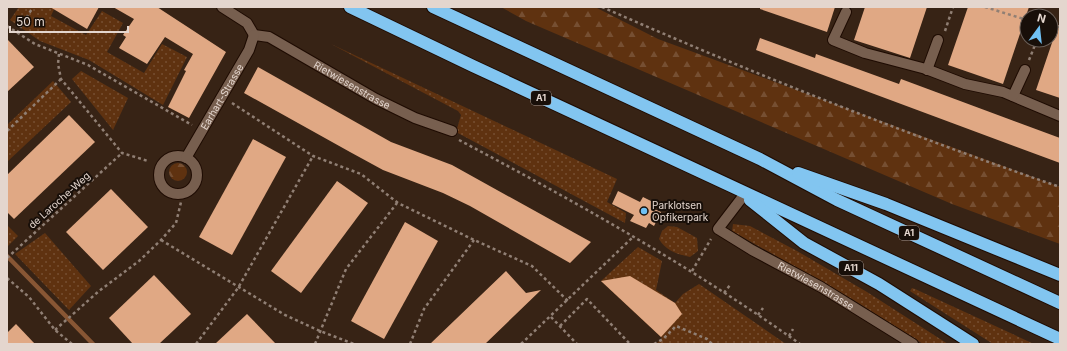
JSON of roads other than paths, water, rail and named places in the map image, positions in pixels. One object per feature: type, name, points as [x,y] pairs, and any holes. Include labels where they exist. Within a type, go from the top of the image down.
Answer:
[{"type":"highway","name":"A1","points":[[350,7],[1060,339]]},
{"type":"highway","name":"A1","points":[[433,7],[760,159],[837,200],[1060,303]]},
{"type":"highway","points":[[760,159],[886,204],[1060,275]]},
{"type":"highway","name":"A11","points":[[733,187],[804,243],[879,284],[973,344]]},
{"type":"street","points":[[222,7],[247,23],[254,35]]},
{"type":"street","points":[[846,12],[833,40],[865,53],[927,70],[965,84],[1002,92],[1044,111],[1060,116]]},
{"type":"street","name":"Rietwiesenstrasse","points":[[254,35],[268,37],[376,99],[453,136]]},
{"type":"street","name":"Earhart-Strasse","points":[[186,158],[249,50],[254,35]]},
{"type":"street","points":[[927,70],[938,40]]},
{"type":"street","points":[[1013,96],[1025,70]]},
{"type":"street","name":"Rietwiesenstrasse","points":[[744,195],[718,229],[752,250],[821,287],[913,344]]},
{"type":"waterway","points":[[7,256],[93,344]]},
{"type":"place","name":"Parklotsen Opfikerpark","points":[[644,211]]}]
